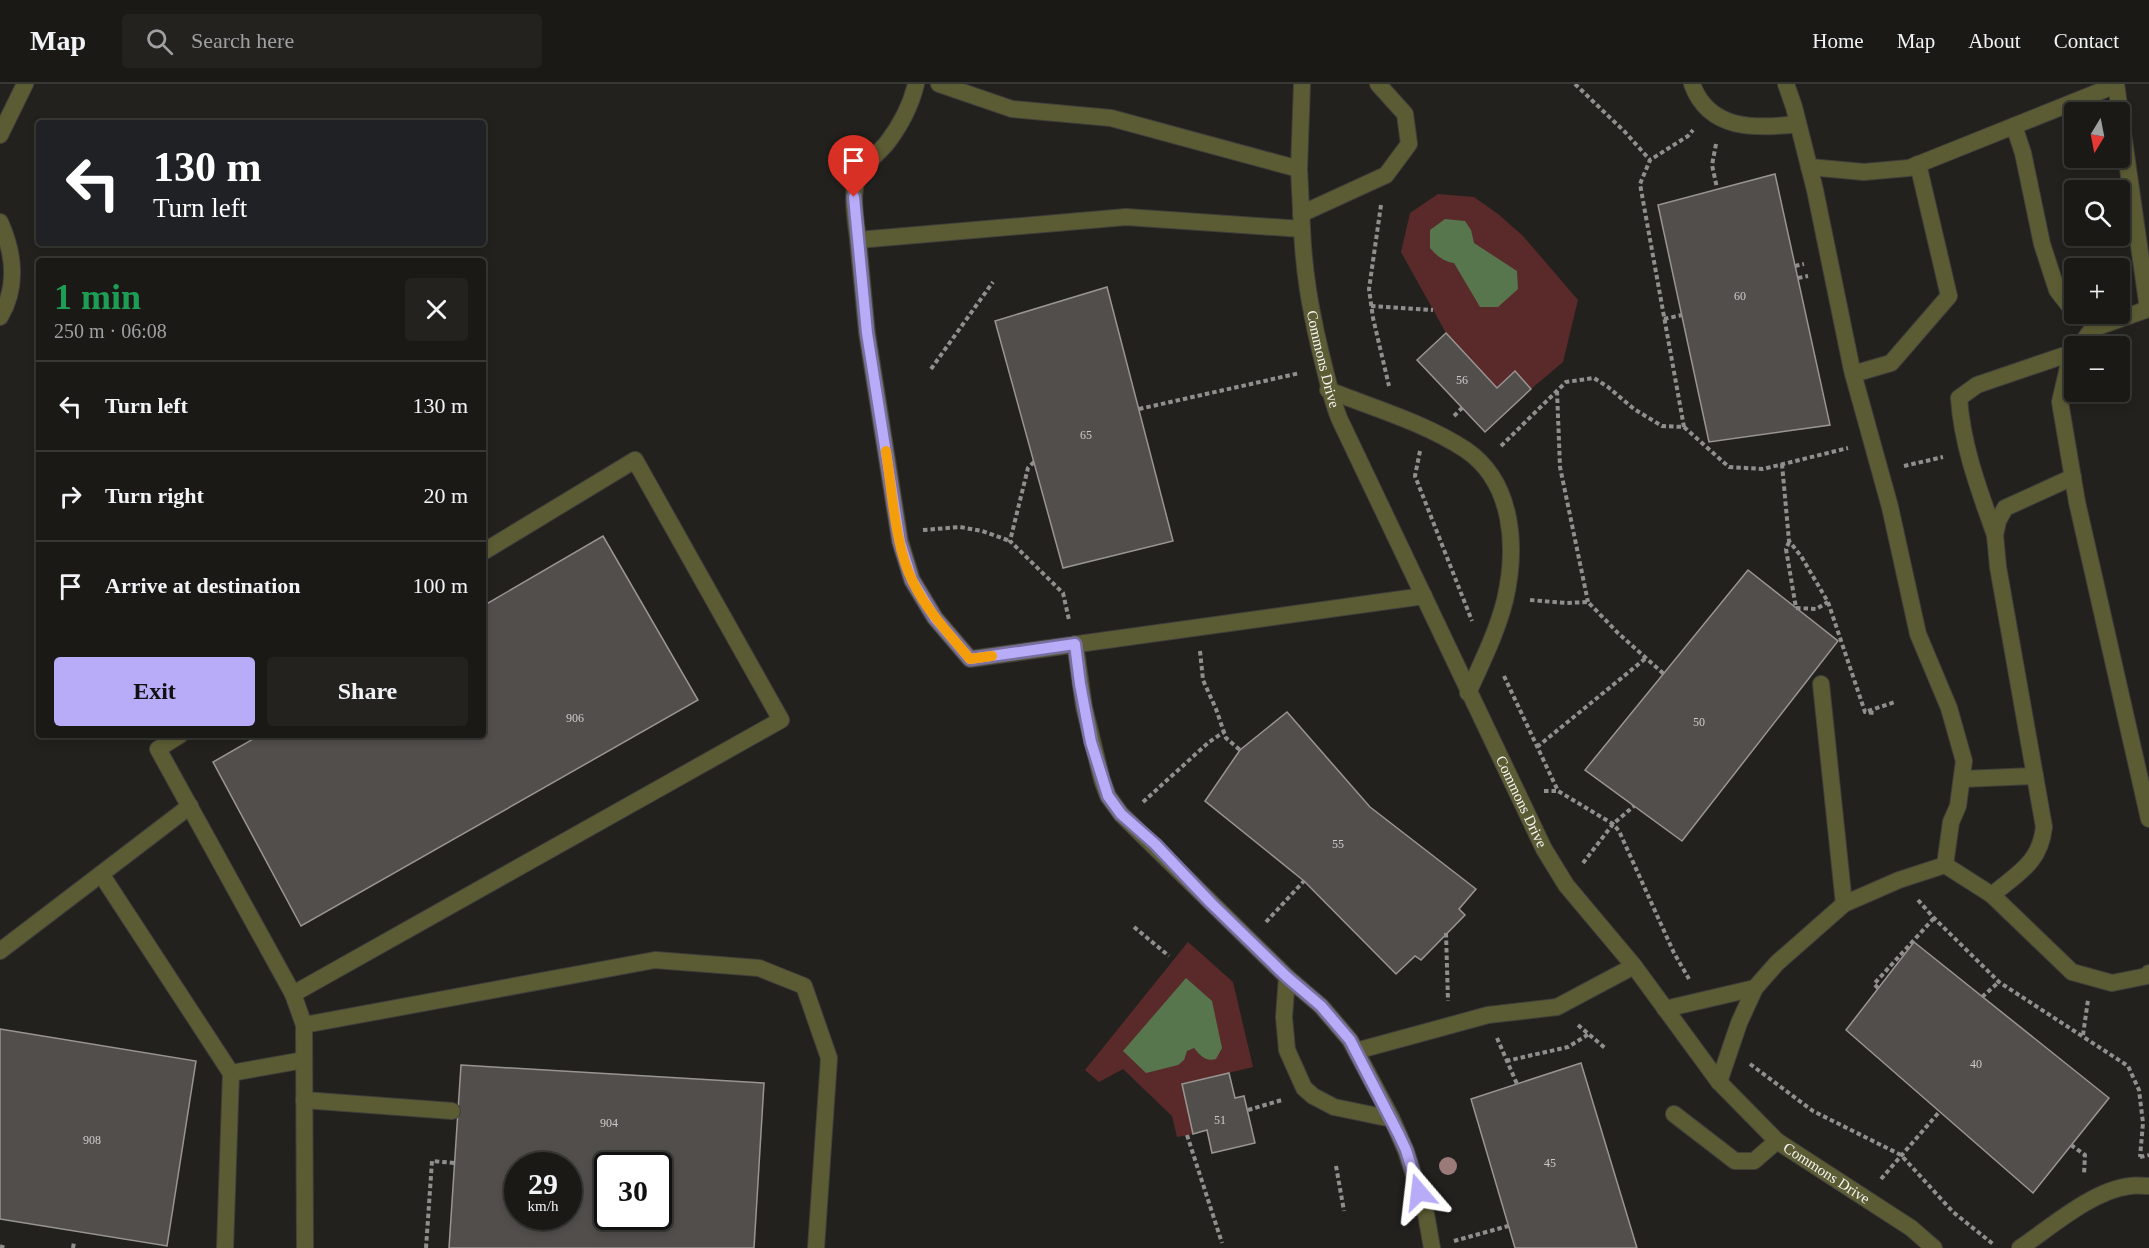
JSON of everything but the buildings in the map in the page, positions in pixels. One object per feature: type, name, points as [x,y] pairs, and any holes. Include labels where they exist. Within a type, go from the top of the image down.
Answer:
[{"type":"street","points":[[0,135],[25,84]]},
{"type":"street","points":[[916,84],[898,126],[858,177],[854,197],[858,240],[867,333],[898,532],[912,580],[935,618],[970,659],[1424,596]]},
{"type":"street","points":[[939,84],[1012,109],[1111,118],[1299,169],[1302,84]]},
{"type":"street","points":[[858,240],[1126,217],[1302,222],[1386,176],[1409,144],[1405,114],[1378,84]]},
{"type":"street","points":[[1692,84],[1708,110],[1728,123],[1752,127],[1798,124]]},
{"type":"street","points":[[1786,84],[1809,167],[1853,374],[1890,507],[1918,634],[1949,708],[1964,761],[1958,806],[1951,822],[1945,865]]},
{"type":"street","points":[[1809,167],[1864,172],[1909,168],[2116,84],[2148,309],[2091,331],[2087,336]]},
{"type":"street","points":[[2014,126],[2023,153],[2042,244],[2057,290],[2064,299]]},
{"type":"street","points":[[1853,374],[1891,363],[1949,296],[1918,164]]},
{"type":"street","name":"Commons Drive","points":[[1299,169],[1307,294],[1328,390],[1468,693],[1544,849],[1566,885],[1634,966],[1719,1082],[1777,1141],[1911,1228],[1934,1248]]},
{"type":"street","points":[[0,222],[9,243],[13,275],[6,306],[0,317]]},
{"type":"street","points":[[2085,324],[2091,331]]},
{"type":"street","points":[[1992,895],[2035,858],[2042,841],[2044,827],[1998,567],[1995,535],[1960,422],[1959,398],[1977,385],[2064,356]]},
{"type":"street","points":[[2064,385],[2060,402],[2077,502],[2149,819]]},
{"type":"street","points":[[1328,390],[1437,433],[1468,452],[1490,475],[1504,501],[1511,532],[1505,598],[1486,653],[1468,693]]},
{"type":"street","points":[[293,994],[781,720],[634,460],[486,550]]},
{"type":"street","points":[[1995,535],[1998,521],[2005,508],[2073,477]]},
{"type":"street","points":[[1075,644],[1084,707],[1108,796],[1126,818],[1287,977],[1321,1006],[1350,1040],[1406,1150],[1426,1214],[1432,1247]]},
{"type":"street","points":[[1821,684],[1844,904]]},
{"type":"street","points":[[175,738],[158,749],[293,994],[304,1025],[304,1248]]},
{"type":"street","points":[[1962,779],[2035,776]]},
{"type":"street","points":[[0,951],[190,806]]},
{"type":"street","points":[[1945,865],[1992,895],[2072,972],[2112,983],[2146,976],[2149,973]]},
{"type":"street","points":[[1719,1082],[1755,988],[1778,963],[1844,904],[1899,880],[1945,865]]},
{"type":"street","points":[[101,874],[231,1073],[225,1248]]},
{"type":"street","points":[[304,1025],[655,960],[759,968],[804,986],[829,1058],[816,1248]]},
{"type":"street","points":[[1356,1051],[1488,1015],[1557,1007],[1634,966]]},
{"type":"street","points":[[1287,977],[1284,1017],[1287,1050],[1304,1088],[1334,1107],[1392,1119]]},
{"type":"street","points":[[1665,1009],[1755,988]]},
{"type":"street","points":[[231,1073],[304,1060]]},
{"type":"street","points":[[304,1100],[452,1110]]},
{"type":"street","points":[[1674,1114],[1735,1161],[1754,1161],[1777,1141]]},
{"type":"street","points":[[2020,1248],[2079,1208],[2111,1190],[2130,1185],[2149,1186]]},
{"type":"path","points":[[1575,84],[1625,132],[1650,160]]},
{"type":"path","points":[[1683,427],[1640,184],[1650,160],[1688,136],[1708,110]]},
{"type":"path","points":[[1717,188],[1712,165],[1713,151],[1718,136],[1728,123]]},
{"type":"path","points":[[1384,412],[1391,395],[1369,289],[1386,176]]},
{"type":"path","points":[[931,369],[993,282]]},
{"type":"path","points":[[1371,306],[1432,310]]},
{"type":"path","points":[[1664,319],[1682,315]]},
{"type":"path","points":[[1139,409],[1324,368]]},
{"type":"path","points":[[1482,466],[1566,382],[1594,378],[1634,409],[1662,426],[1683,427],[1729,467],[1763,469],[1872,443]]},
{"type":"path","points":[[1557,391],[1560,467],[1588,602],[1664,674]]},
{"type":"path","points":[[1437,433],[1426,440],[1419,452],[1414,476],[1486,653],[1501,670],[1558,791],[1613,824],[1619,831],[1674,952],[1703,1000]]},
{"type":"path","points":[[1910,465],[1930,459]]},
{"type":"path","points":[[1010,541],[1028,468],[1034,462]]},
{"type":"path","points":[[1782,464],[1789,541],[1786,549],[1796,608],[1816,609],[1828,602]]},
{"type":"path","points":[[898,532],[960,527],[982,531],[1010,541],[1063,593],[1075,644]]},
{"type":"path","points":[[1789,541],[1801,556],[1828,602],[1865,712]]},
{"type":"path","points":[[1505,598],[1566,603],[1588,602]]},
{"type":"path","points":[[1198,627],[1203,680],[1213,700],[1226,738],[1240,750]]},
{"type":"path","points":[[1537,747],[1646,658]]},
{"type":"path","points":[[1865,712],[1895,702]]},
{"type":"path","points":[[1865,712],[1874,713]]},
{"type":"path","points":[[1126,818],[1209,742],[1224,732]]},
{"type":"path","points":[[1566,885],[1613,824],[1634,806]]},
{"type":"path","points":[[1899,880],[1999,982],[2084,1035],[2128,1066],[2139,1090],[2143,1123],[2140,1157]]},
{"type":"path","points":[[1250,939],[1304,881]]},
{"type":"path","points":[[1878,988],[1874,984],[1934,918]]},
{"type":"path","points":[[1134,927],[1169,956]]},
{"type":"path","points":[[1446,933],[1450,1027]]},
{"type":"path","points":[[2084,1035],[2092,977]]},
{"type":"path","points":[[1982,997],[1999,982]]},
{"type":"path","points":[[1557,1007],[1605,1048]]},
{"type":"path","points":[[1488,1015],[1517,1084]]},
{"type":"path","points":[[1506,1061],[1568,1047],[1589,1034]]},
{"type":"path","points":[[1730,1049],[1813,1111],[1901,1155],[1953,1212],[1993,1244]]},
{"type":"path","points":[[1248,1110],[1309,1093]]},
{"type":"path","points":[[1868,1200],[1875,1187],[1940,1111]]},
{"type":"path","points":[[1187,1135],[1222,1244]]},
{"type":"path","points":[[2071,1145],[2085,1155],[2084,1173]]},
{"type":"path","points":[[426,1248],[432,1161],[454,1163]]},
{"type":"path","points":[[1336,1166],[1344,1211]]},
{"type":"path","points":[[1432,1247],[1508,1226]]},
{"type":"path","points":[[0,1246],[5,1248]]},
{"type":"shaded area","points":[[1438,194],[1474,197],[1498,214],[1523,236],[1578,300],[1563,362],[1531,389],[1514,372],[1497,388],[1446,333],[1401,252],[1410,213]]},
{"type":"shaded area","points":[[1445,219],[1465,221],[1471,230],[1474,243],[1517,271],[1518,289],[1498,307],[1480,307],[1454,263],[1441,258],[1430,248],[1430,230]]},
{"type":"shaded area","points":[[1188,942],[1233,982],[1253,1067],[1182,1084],[1193,1134],[1177,1137],[1172,1116],[1123,1069],[1099,1082],[1085,1070]]},
{"type":"shaded area","points":[[1186,978],[1212,1001],[1222,1048],[1216,1059],[1209,1060],[1194,1048],[1187,1051],[1184,1060],[1178,1065],[1146,1073],[1123,1051]]},
{"type":"slow traffic","points":[[886,451],[900,542],[912,580],[935,618],[970,659],[992,656]]},
{"type":"route","points":[[854,197],[867,333],[900,542],[912,580],[935,618],[970,659],[1075,644],[1091,742],[1108,796],[1121,814],[1155,844],[1192,884],[1287,977],[1321,1006],[1350,1040],[1392,1119],[1406,1150],[1419,1192]]}]
